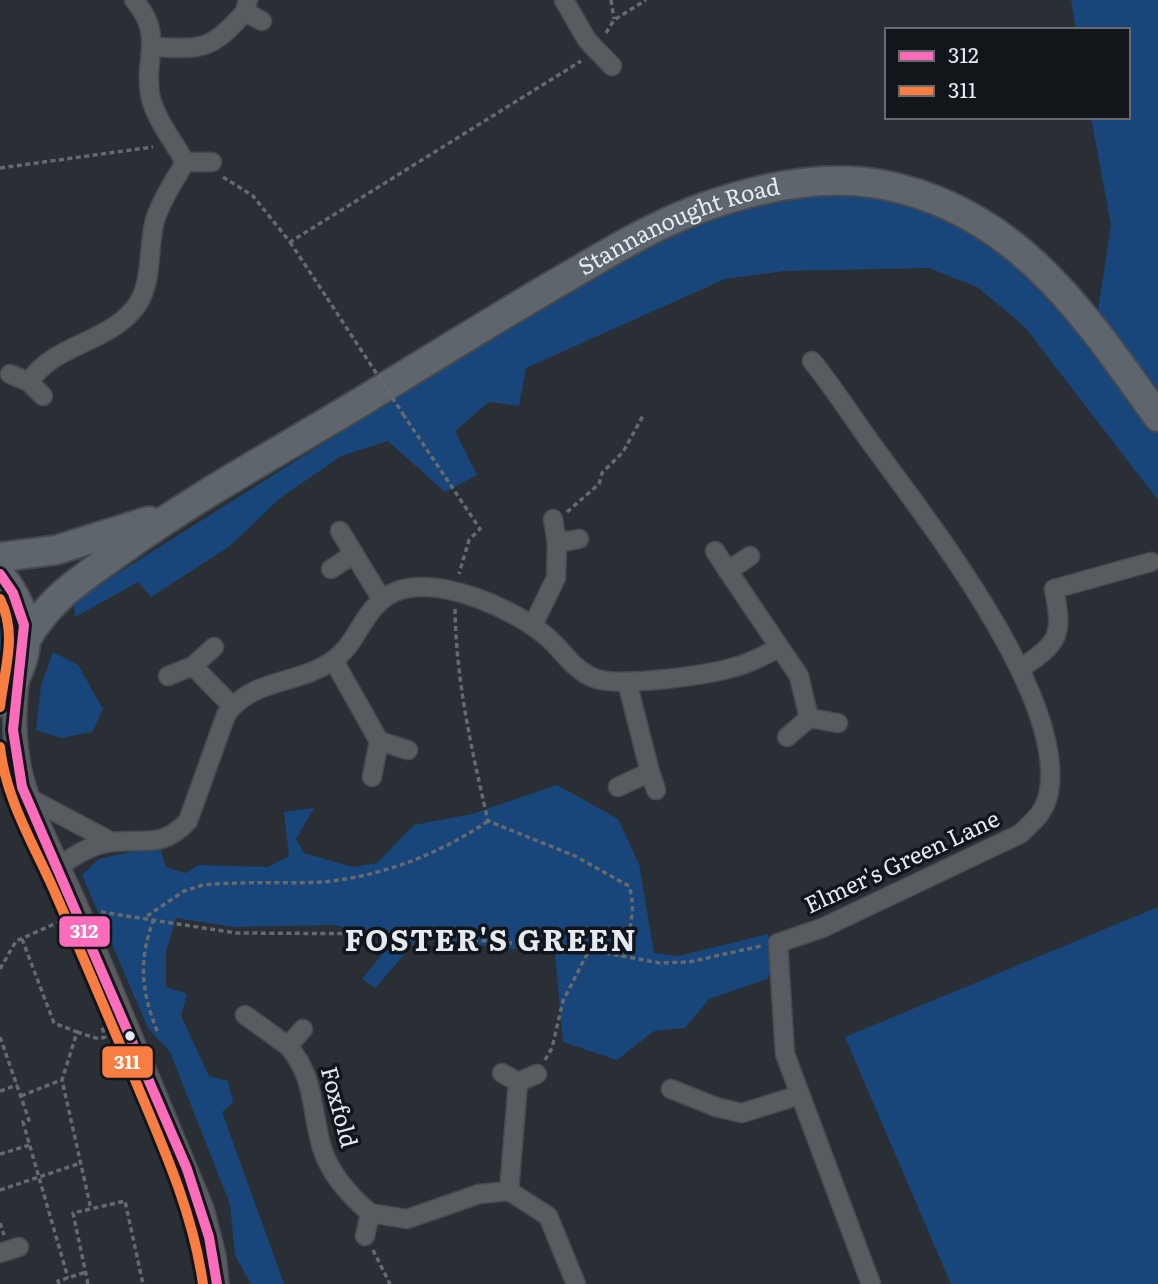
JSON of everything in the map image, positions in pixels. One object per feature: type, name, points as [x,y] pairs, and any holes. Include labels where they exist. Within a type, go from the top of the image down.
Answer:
[{"type":"main road","name":"Stannanought Road","points":[[26,640],[53,601],[172,514],[637,236],[693,211],[741,194],[793,184],[836,181],[883,185],[925,197],[969,216],[1002,237],[1049,275],[1087,317],[1158,417]]},
{"type":"main road","name":"Stannanought Road","points":[[0,557],[56,550],[172,514]]},
{"type":"main road","points":[[0,574],[15,593],[24,616],[26,640],[18,676],[0,702]]},
{"type":"street","points":[[134,0],[149,22],[153,47],[149,79],[152,100],[185,162]]},
{"type":"street","points":[[564,0],[587,40],[612,66]]},
{"type":"street","points":[[153,47],[204,47],[214,42],[246,6],[262,22]]},
{"type":"street","points":[[185,162],[212,162]]},
{"type":"street","points":[[29,383],[54,356],[107,332],[136,307],[147,279],[157,215],[185,162]]},
{"type":"street","name":"Elmer's Green Lane","points":[[781,942],[822,928],[1020,834],[1039,817],[1049,790],[1047,748],[1020,669],[993,618],[812,360]]},
{"type":"street","points":[[10,374],[29,383],[43,396]]},
{"type":"street","points":[[533,625],[556,578],[557,543],[553,519]]},
{"type":"street","points":[[340,531],[381,598]]},
{"type":"street","points":[[557,543],[579,539]]},
{"type":"street","points":[[715,551],[799,676],[809,718]]},
{"type":"street","points":[[331,569],[354,554]]},
{"type":"street","points":[[728,571],[750,556]]},
{"type":"street","points":[[1020,669],[1045,652],[1054,640],[1060,623],[1054,589],[1152,562]]},
{"type":"street","points":[[59,867],[88,849],[112,842],[160,841],[177,833],[188,821],[226,715],[232,706],[249,692],[307,674],[334,661],[366,614],[381,598],[401,590],[422,587],[455,592],[488,603],[533,625],[587,674],[610,682],[733,668],[779,648]]},
{"type":"street","points":[[168,676],[193,666],[214,647]]},
{"type":"street","points":[[334,661],[379,741],[372,777]]},
{"type":"street","points":[[193,666],[232,706]]},
{"type":"street","points":[[18,676],[13,739],[25,796]]},
{"type":"street","points":[[627,682],[656,790]]},
{"type":"street","points":[[809,718],[838,723]]},
{"type":"street","points":[[787,737],[809,718]]},
{"type":"street","points":[[379,741],[408,750]]},
{"type":"street","points":[[0,763],[25,796],[59,867],[68,911],[92,921],[197,1197],[214,1256],[216,1284]]},
{"type":"street","points":[[618,787],[650,772]]},
{"type":"street","points":[[25,796],[112,842]]},
{"type":"street","points":[[781,942],[778,943],[785,1054],[871,1284]]},
{"type":"street","name":"Foxfold","points":[[245,1015],[288,1046],[308,1075],[318,1134],[329,1165],[347,1191],[370,1213]]},
{"type":"street","points":[[288,1046],[303,1030]]},
{"type":"street","points":[[509,1191],[510,1078],[537,1074]]},
{"type":"street","points":[[671,1089],[716,1107],[742,1113],[800,1095]]},
{"type":"street","points":[[365,1236],[370,1213],[407,1219],[479,1194],[509,1191],[548,1216],[576,1284]]},
{"type":"street","points":[[0,1253],[19,1247]]},
{"type":"path","points":[[611,0],[614,20]]},
{"type":"path","points":[[290,242],[597,51],[614,20],[646,0]]},
{"type":"path","points":[[0,168],[176,145]]},
{"type":"path","points":[[212,162],[218,173],[253,196],[290,242],[480,529],[468,540],[455,592],[456,670],[467,713],[472,761],[488,821]]},
{"type":"path","points":[[553,519],[562,516],[599,484],[602,473],[623,452],[644,414]]},
{"type":"path","points":[[146,917],[184,891],[203,884],[322,882],[365,876],[403,864],[464,837],[488,821]]},
{"type":"path","points":[[488,821],[575,856],[629,887],[634,901],[634,915],[622,956]]},
{"type":"path","points":[[0,968],[11,946],[68,911]]},
{"type":"path","points":[[92,921],[146,917],[236,933],[410,934],[589,950],[660,963],[688,962],[781,942]]},
{"type":"path","points":[[154,919],[143,954],[141,974],[146,1006],[158,1033]]},
{"type":"path","points":[[22,939],[54,1023],[99,1039],[105,1037],[101,1026]]},
{"type":"path","points":[[537,1074],[552,1048],[563,1001],[589,950]]},
{"type":"path","points":[[77,1032],[62,1080],[91,1209]]},
{"type":"path","points":[[0,1037],[29,1121],[23,1122],[68,1278]]},
{"type":"path","points":[[21,1096],[62,1080]]},
{"type":"path","points":[[0,1091],[17,1086]]},
{"type":"path","points":[[0,1154],[30,1145]]},
{"type":"path","points":[[0,1189],[81,1163]]},
{"type":"path","points":[[88,1284],[73,1213],[125,1201],[144,1284]]},
{"type":"path","points":[[365,1236],[390,1284]]},
{"type":"path","points":[[59,1284],[58,1282],[86,1272]]},
{"type":"shaded area","points":[[1071,0],[1158,0],[1158,392],[1098,310],[1111,225],[1091,119],[1130,119],[1130,28],[1076,28]]},
{"type":"shaded area","points":[[797,192],[911,198],[1013,249],[1158,425],[1158,500],[1024,326],[977,287],[929,268],[784,271],[725,279],[526,368],[519,406],[489,402],[455,431],[477,475],[445,492],[388,441],[341,456],[279,499],[230,546],[151,597],[138,582],[75,617],[74,601],[500,332],[657,237],[735,205]]},
{"type":"shaded area","points":[[0,586],[17,646],[0,686]]},
{"type":"shaded area","points":[[53,652],[78,665],[103,709],[92,732],[61,738],[36,730],[41,686]]},
{"type":"shaded area","points":[[557,785],[618,819],[639,864],[654,953],[678,956],[768,934],[776,957],[767,979],[709,999],[685,1028],[654,1031],[617,1060],[563,1042],[555,953],[418,939],[375,988],[362,979],[392,942],[335,925],[234,927],[176,918],[166,952],[166,987],[187,994],[181,1016],[209,1076],[228,1081],[233,1103],[222,1112],[284,1284],[251,1284],[235,1255],[230,1204],[170,1052],[148,1028],[82,875],[99,859],[159,846],[166,867],[186,873],[198,865],[268,867],[289,856],[284,812],[314,808],[296,839],[304,853],[353,867],[377,863],[414,825],[472,814]]},
{"type":"shaded area","points":[[1158,907],[1158,1284],[951,1284],[845,1037]]},
{"type":"transit line","name":"312","points":[[0,574],[13,593],[24,625],[13,730],[22,787],[187,1169],[209,1237],[217,1284]]},
{"type":"transit line","name":"311","points":[[0,599],[9,639],[0,707]]},
{"type":"transit line","name":"311","points":[[0,747],[8,786],[22,823],[77,943],[168,1159],[185,1208],[203,1284]]},
{"type":"district","name":"FOSTER'S GREEN","points":[[491,941]]}]
